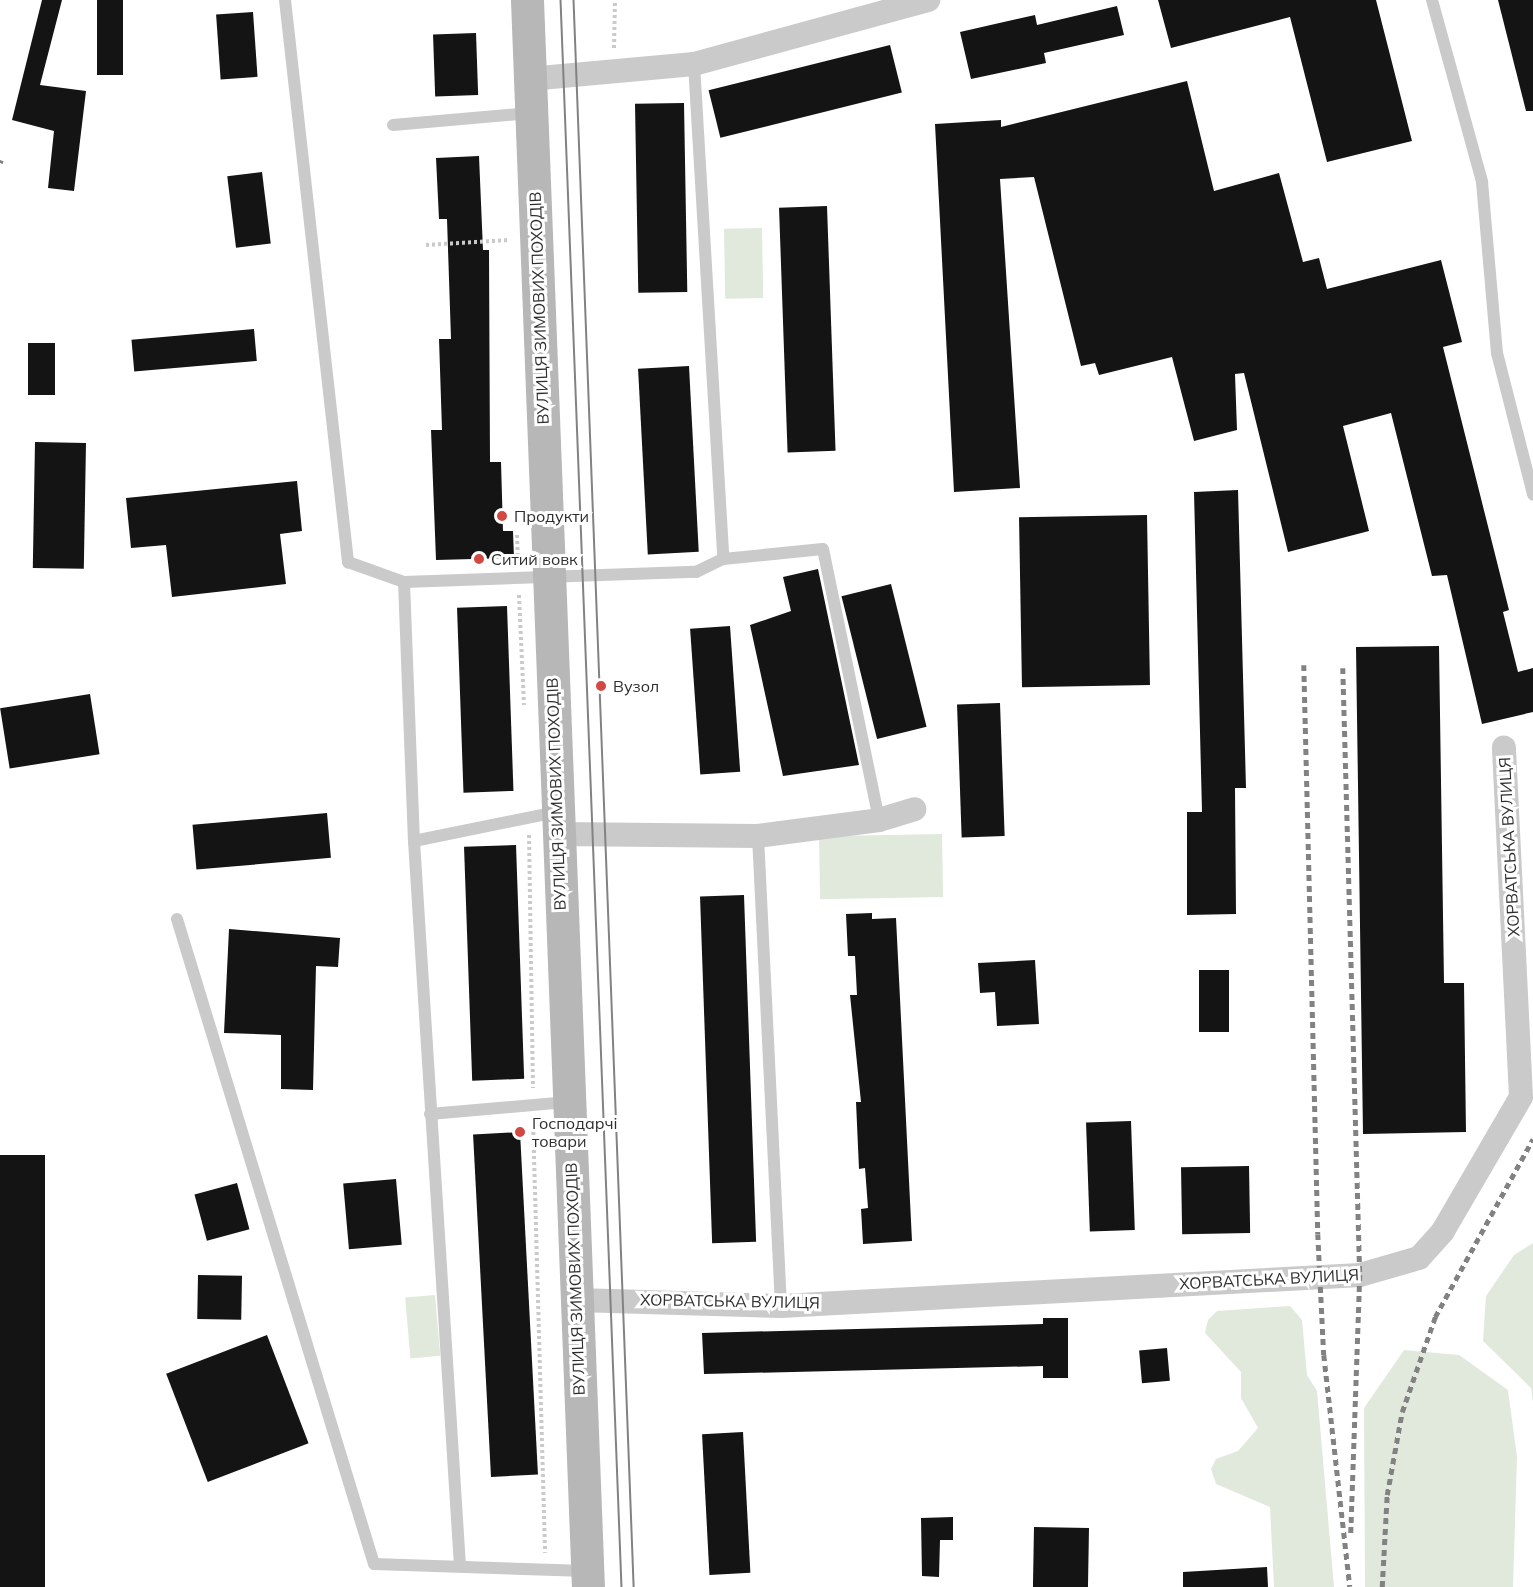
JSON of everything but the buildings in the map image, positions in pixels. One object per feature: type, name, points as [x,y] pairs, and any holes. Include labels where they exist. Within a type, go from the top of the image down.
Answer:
[{"type":"main road","name":"ВУЛИЦЯ ЗИМОВИХ ПОХОДІВ","points":[[526,0],[531,112],[533,578],[568,1102],[587,1579]]},
{"type":"street","points":[[529,79],[694,64],[928,0]]},
{"type":"street","name":"ХОРВАТСЬКА ВУЛИЦЯ","points":[[576,1300],[781,1306],[1389,1271],[1419,1258],[1443,1231],[1527,1093],[1504,747]]},
{"type":"street","points":[[548,821],[758,836],[879,820],[914,808]]},
{"type":"lane","points":[[285,0],[348,562],[404,582],[696,572],[723,559],[823,549],[879,820]]},
{"type":"lane","points":[[1432,0],[1482,182],[1497,352],[1533,494]]},
{"type":"lane","points":[[694,64],[723,559]]},
{"type":"lane","points":[[393,125],[531,112]]},
{"type":"lane","points":[[404,582],[414,841],[460,1567]]},
{"type":"lane","points":[[414,841],[548,821]]},
{"type":"lane","points":[[758,836],[781,1306]]},
{"type":"lane","points":[[177,919],[369,1554],[374,1564],[385,1568],[546,1569],[587,1579]]},
{"type":"lane","points":[[430,1114],[568,1102]]},
{"type":"path","points":[[614,72],[615,0]]},
{"type":"path","points":[[508,229],[510,252]]},
{"type":"path","points":[[426,245],[509,240]]},
{"type":"path","points":[[517,521],[533,578],[524,714]]},
{"type":"path","points":[[546,1569],[533,1105],[548,821]]},
{"type":"shaded area","points":[[762,228],[763,298],[725,299],[724,229]]},
{"type":"shaded area","points":[[942,834],[943,897],[820,899],[819,836]]},
{"type":"shaded area","points":[[1533,1243],[1533,1402],[1531,1388],[1483,1341],[1486,1296],[1514,1255]]},
{"type":"shaded area","points":[[435,1295],[440,1356],[410,1358],[405,1298]]},
{"type":"shaded area","points":[[1290,1306],[1302,1320],[1307,1375],[1317,1391],[1334,1587],[1274,1587],[1270,1507],[1216,1484],[1211,1469],[1216,1459],[1238,1451],[1258,1428],[1241,1398],[1241,1372],[1205,1333],[1208,1320],[1217,1311]]},
{"type":"shaded area","points":[[1404,1350],[1459,1355],[1508,1390],[1517,1457],[1513,1587],[1365,1587],[1364,1408]]},
{"type":"tram line","points":[[561,0],[622,1587]]},
{"type":"tram line","points":[[574,0],[634,1587]]},
{"type":"railway","points":[[1304,665],[1318,1234],[1324,1355],[1350,1587]]},
{"type":"railway","points":[[1343,668],[1360,1275],[1351,1536]]},
{"type":"railway","points":[[1382,1587],[1387,1495],[1402,1412],[1435,1317],[1533,1139]]},
{"type":"place","name":"Продукти","points":[[502,516]]},
{"type":"place","name":"Ситий вовк","points":[[479,559]]},
{"type":"place","name":"Вузол","points":[[601,686]]},
{"type":"place","name":"Господарчі товари","points":[[520,1132]]}]
